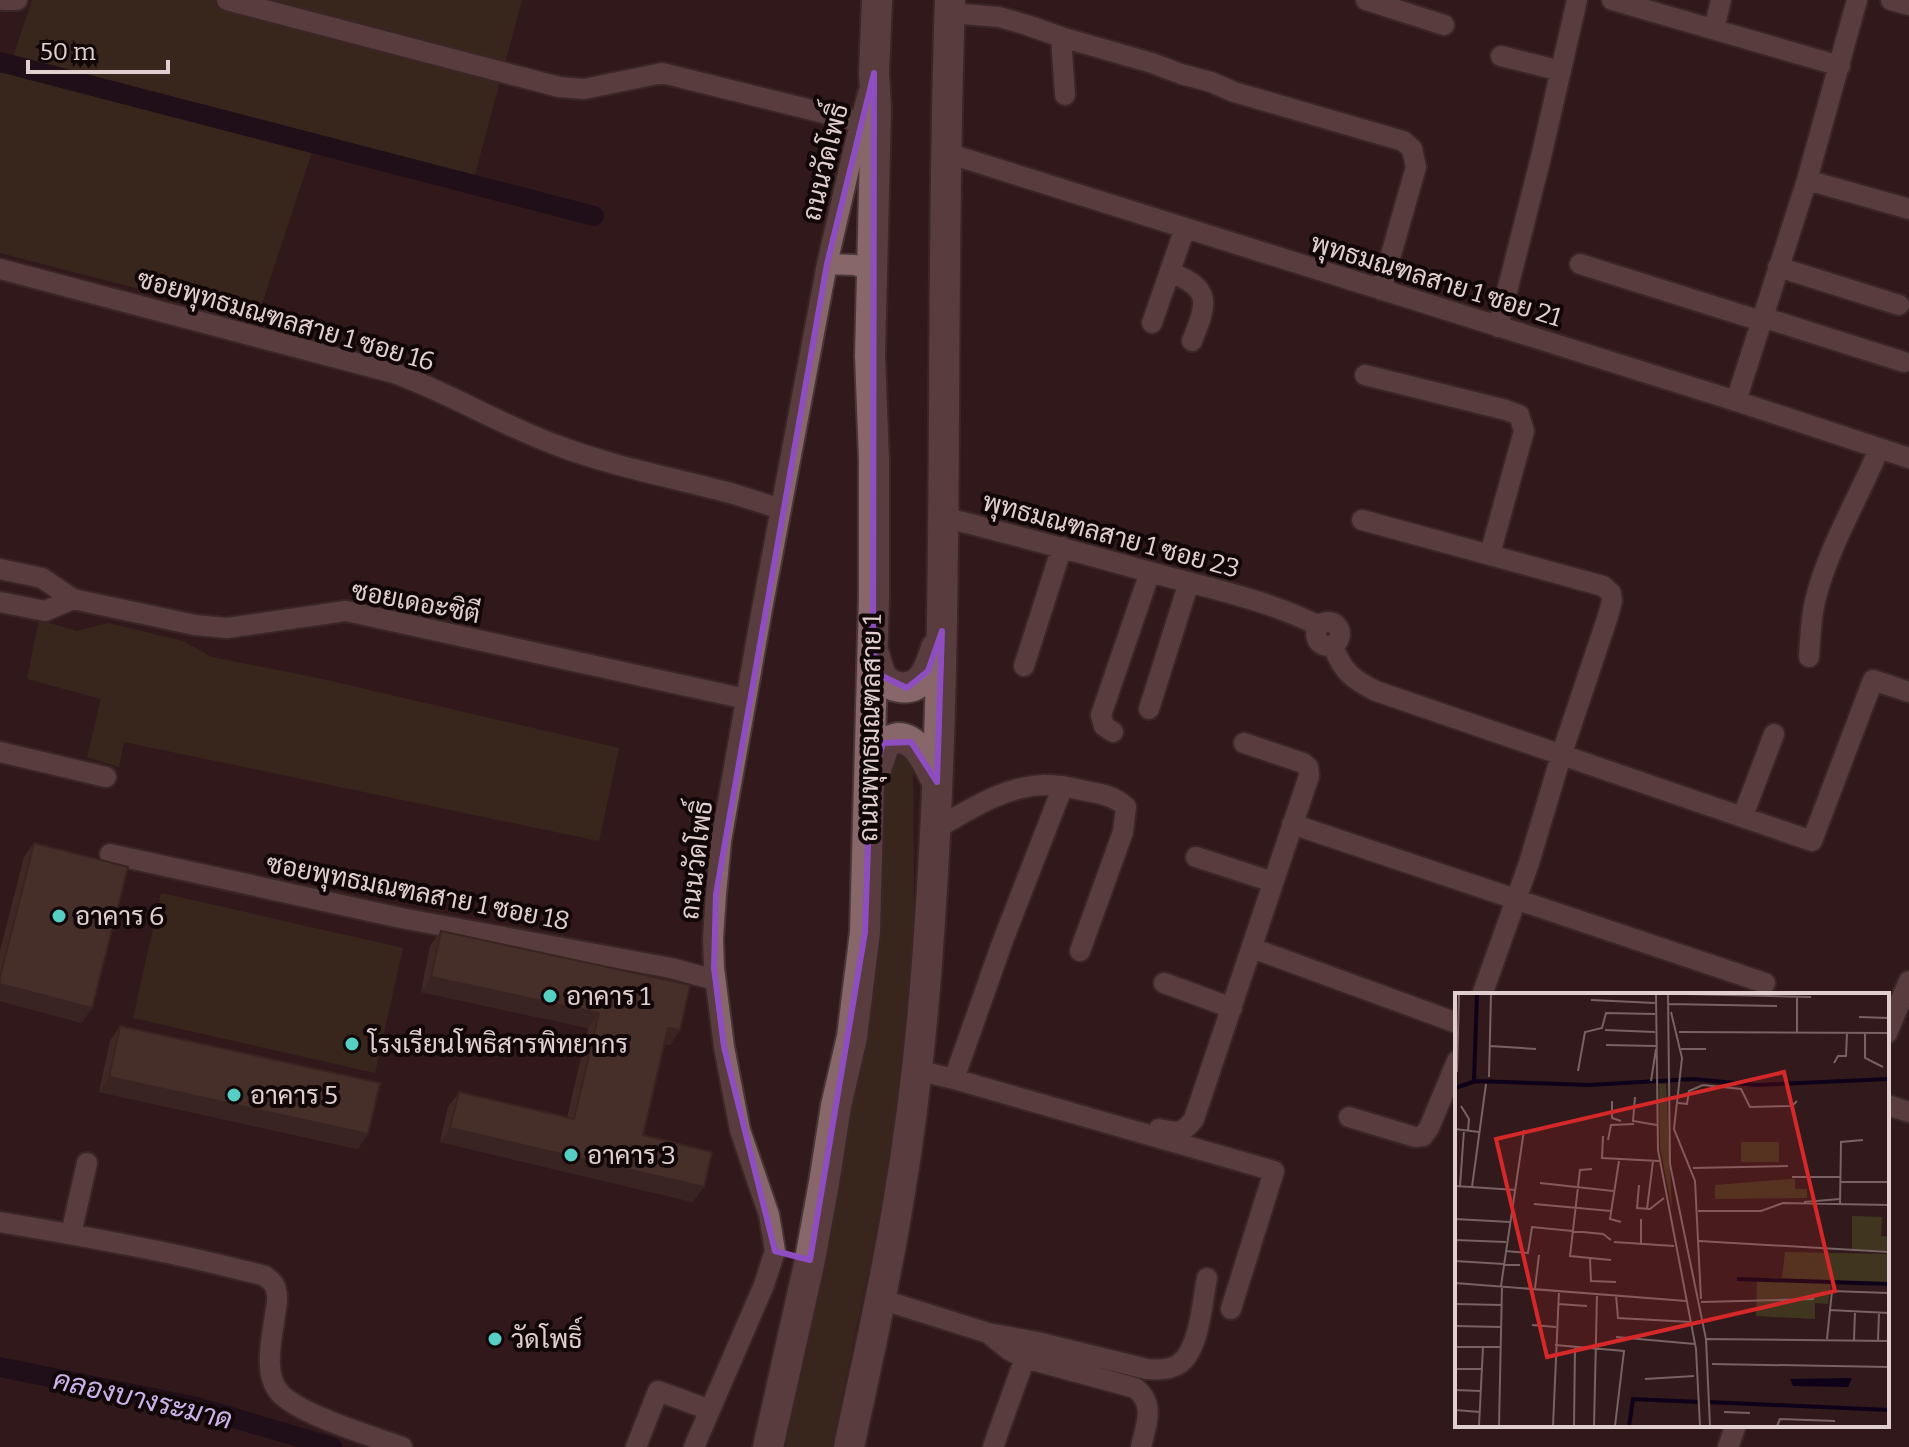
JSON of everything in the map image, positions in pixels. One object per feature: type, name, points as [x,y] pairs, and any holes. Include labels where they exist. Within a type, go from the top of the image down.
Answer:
[{"type":"main road","name":"ถนนพุทธมณฑลสาย 1","points":[[768,1447],[810,1260],[836,1106],[852,1037],[865,932],[873,651],[874,460],[870,356],[877,0]]},
{"type":"main road","points":[[849,1447],[903,1175],[930,925],[942,631],[950,6]]},
{"type":"main road","points":[[873,651],[882,676],[892,686],[907,688],[918,683],[928,671],[942,631]]},
{"type":"main road","points":[[870,789],[885,743],[899,738],[911,742],[920,751],[937,782]]},
{"type":"street","points":[[3,0],[17,0]]},
{"type":"street","points":[[227,0],[559,87],[584,89],[662,73],[860,122]]},
{"type":"street","points":[[1366,0],[1444,25]]},
{"type":"street","points":[[1498,327],[1577,0]]},
{"type":"street","points":[[1612,0],[1840,66]]},
{"type":"street","points":[[1714,29],[1721,0]]},
{"type":"street","points":[[1736,401],[1807,180],[1857,0]]},
{"type":"street","points":[[1891,0],[1909,5]]},
{"type":"street","points":[[950,6],[999,17],[1211,82],[1234,92],[1403,141],[1412,149],[1416,167],[1381,290]]},
{"type":"street","points":[[1061,37],[1065,95]]},
{"type":"street","points":[[1501,56],[1561,71]]},
{"type":"street","name":"ถนนวัดโพธิ์","points":[[694,1447],[764,1285],[775,1251],[769,1215],[733,1100],[715,980],[713,938],[721,841],[827,264],[874,73]]},
{"type":"street","name":"พุทธมณฑลสาย 1 ซอย 21","points":[[947,153],[1909,458]]},
{"type":"street","points":[[1807,180],[1909,209]]},
{"type":"street","points":[[1152,323],[1185,228]]},
{"type":"street","points":[[827,264],[855,265],[872,271]]},
{"type":"street","points":[[1580,264],[1904,362]]},
{"type":"street","points":[[1778,267],[1899,305]]},
{"type":"street","name":"ซอยพุทธมณฑลสาย 1 ซอย 16","points":[[0,269],[394,373],[569,450],[781,509]]},
{"type":"street","points":[[1170,272],[1189,279],[1199,287],[1202,296],[1201,320],[1192,341]]},
{"type":"street","points":[[1365,375],[1519,415],[1524,431],[1490,554]]},
{"type":"street","points":[[1809,657],[1815,600],[1879,449]]},
{"type":"street","name":"พุทธมณฑลสาย 1 ซอย 23","points":[[943,517],[1189,582],[1302,617],[1319,626],[1317,640],[1322,645],[1333,646],[1356,681],[1376,691],[1561,756]]},
{"type":"street","points":[[1362,520],[1603,586],[1611,593],[1608,616],[1483,993]]},
{"type":"street","points":[[1024,666],[1062,547]]},
{"type":"street","name":"ซอยเดอะซิตี","points":[[0,569],[42,578],[73,599],[195,625],[227,628],[346,611],[746,699]]},
{"type":"street","points":[[1113,732],[1104,726],[1101,715],[1150,572]]},
{"type":"street","points":[[1149,709],[1189,582]]},
{"type":"street","name":"ซอยเดอะซิตี","points":[[0,602],[45,611],[73,599]]},
{"type":"street","points":[[1561,756],[1812,841],[1873,680],[1909,692]]},
{"type":"street","points":[[1743,816],[1774,734]]},
{"type":"street","points":[[1136,1123],[1176,1133],[1186,1130],[1194,1119],[1309,776],[1308,767],[1303,763],[1244,743]]},
{"type":"street","points":[[0,752],[106,777]]},
{"type":"street","points":[[936,829],[988,801],[1020,789],[1042,785],[1103,793],[1119,800],[1126,807],[1123,832],[1080,951]]},
{"type":"street","points":[[954,1079],[1002,943],[1063,786]]},
{"type":"street","points":[[1292,824],[1765,983]]},
{"type":"street","name":"ซอยพุทธมณฑลสาย 1 ซอย 18","points":[[110,854],[401,918],[671,968],[715,980]]},
{"type":"street","points":[[1196,857],[1273,882]]},
{"type":"street","points":[[1252,948],[1455,1022]]},
{"type":"street","points":[[1889,1028],[1909,981]]},
{"type":"street","points":[[1164,983],[1232,1008]]},
{"type":"street","points":[[1349,1117],[1415,1137],[1423,1136],[1455,1066]]},
{"type":"street","points":[[916,1070],[1274,1171],[1231,1309]]},
{"type":"street","points":[[1889,1106],[1909,1112]]},
{"type":"street","points":[[71,1234],[87,1163]]},
{"type":"street","points":[[0,1222],[71,1234],[265,1276],[273,1282],[276,1290],[271,1375],[278,1390],[293,1405],[402,1447]]},
{"type":"street","points":[[775,1251],[810,1260]]},
{"type":"street","points":[[880,1299],[988,1333],[1147,1369],[1164,1370],[1178,1365],[1190,1353],[1207,1278]]},
{"type":"street","points":[[988,1333],[1025,1358],[1135,1388],[1144,1395],[1148,1406],[1141,1447]]},
{"type":"street","points":[[993,1447],[1025,1358]]},
{"type":"street","points":[[636,1447],[658,1391],[710,1410]]},
{"type":"street","points":[[1728,1447],[1735,1427]]},
{"type":"highlighted area","points":[[874,73],[873,651],[882,676],[907,688],[928,671],[942,631],[937,782],[911,742],[883,743],[870,789],[865,932],[810,1260],[775,1251],[724,1047],[714,968],[716,894],[827,264]]},
{"type":"shaded area","points":[[32,0],[522,0],[470,193],[312,152],[258,316],[0,253],[0,54],[13,57]]},
{"type":"shaded area","points":[[39,620],[77,631],[108,623],[183,641],[212,657],[318,678],[619,748],[599,841],[124,742],[119,767],[87,757],[101,699],[27,679]]},
{"type":"shaded area","points":[[902,750],[913,764],[914,933],[891,1161],[832,1447],[785,1447],[811,1333],[865,1039],[883,765],[887,754]]},
{"type":"shaded area","points":[[161,893],[403,948],[375,1073],[133,1018]]},
{"type":"building","name":"อาคาร 6","points":[[34,843],[128,867],[92,1008],[0,984]]},
{"type":"building","points":[[441,931],[690,985],[680,1030],[668,1028],[643,1135],[712,1152],[704,1187],[450,1128],[459,1092],[574,1119],[599,1013],[431,977]]},
{"type":"building","name":"อาคาร 5","points":[[120,1026],[380,1083],[368,1134],[109,1077]]},
{"type":"waterway","points":[[0,62],[594,216]]},
{"type":"waterway","name":"คลองบางระมาด","points":[[0,1367],[197,1407],[332,1447]]},
{"type":"place","name":"อาคาร 6","points":[[59,916]]},
{"type":"place","name":"อาคาร 1","points":[[550,996]]},
{"type":"place","name":"โรงเรียนโพธิสารพิทยากร","points":[[352,1044]]},
{"type":"place","name":"อาคาร 5","points":[[234,1095]]},
{"type":"place","name":"อาคาร 3","points":[[571,1155]]},
{"type":"place","name":"วัดโพธิ์","points":[[495,1339]]}]
